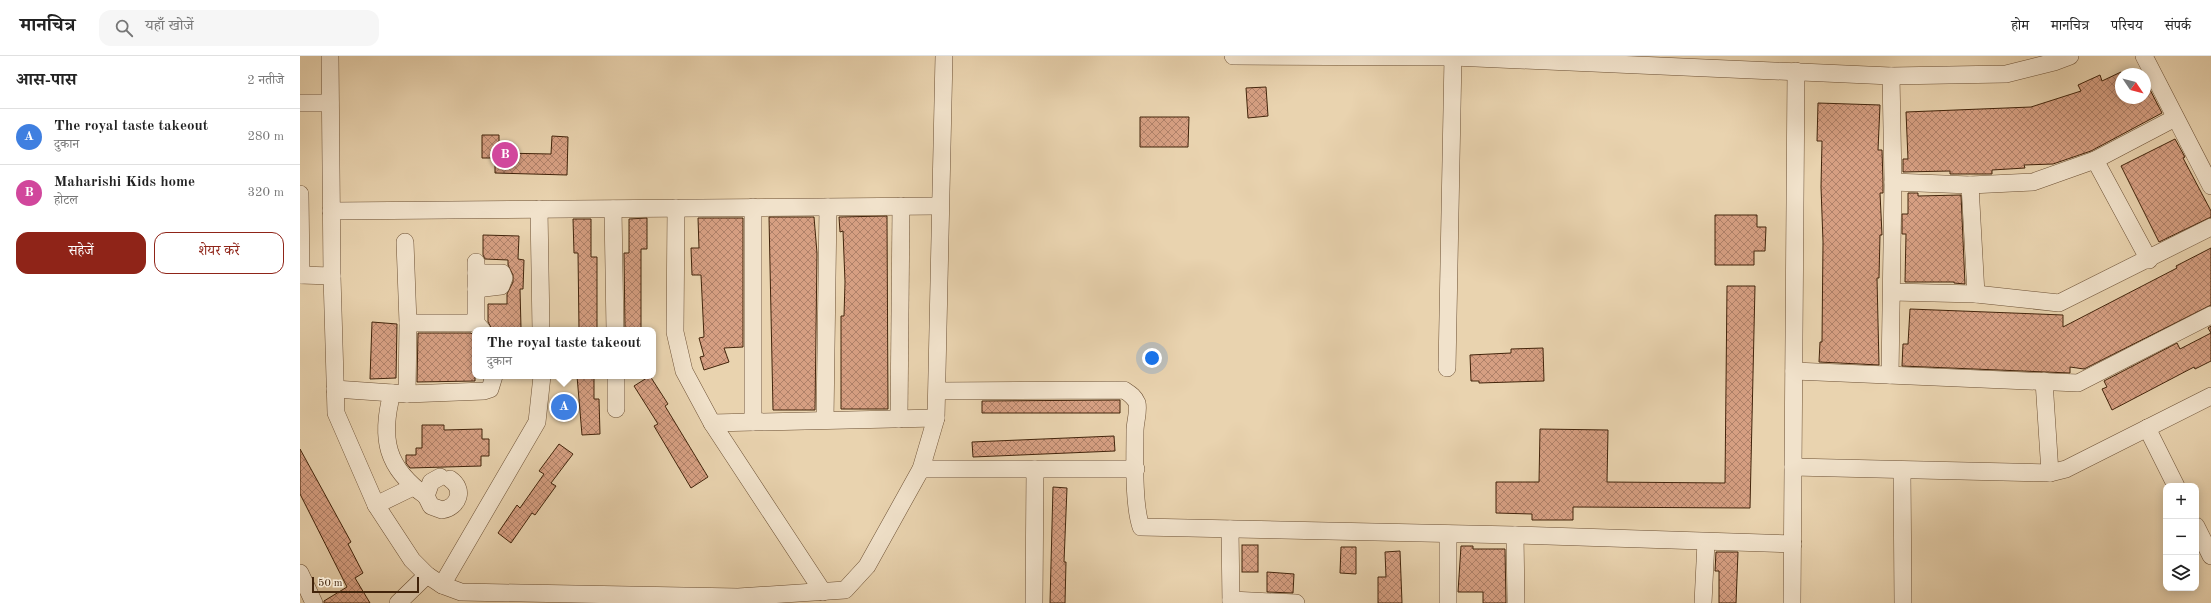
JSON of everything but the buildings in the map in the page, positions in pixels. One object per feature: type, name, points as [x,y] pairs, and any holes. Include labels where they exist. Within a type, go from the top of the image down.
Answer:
[{"type":"street","points":[[330,56],[332,276],[336,413],[376,505],[412,560],[427,575],[442,585],[461,592],[544,598],[738,600],[823,592],[845,597],[867,566],[921,469],[936,418],[938,391],[939,206],[944,56]]},
{"type":"street","points":[[1233,56],[1651,60],[1796,71],[1891,76],[2006,74],[2054,62],[2070,56]]},
{"type":"street","points":[[2144,56],[2211,186]]},
{"type":"street","points":[[1447,368],[1453,57]]},
{"type":"street","points":[[1792,603],[1796,71]]},
{"type":"street","points":[[1890,375],[1893,182],[1891,76]]},
{"type":"street","points":[[300,103],[330,103]]},
{"type":"street","points":[[1893,182],[1970,185],[2033,182],[2095,160],[2175,118]]},
{"type":"street","points":[[2095,160],[2149,260]]},
{"type":"street","points":[[1970,185],[1976,294]]},
{"type":"street","points":[[300,194],[300,275],[332,276]]},
{"type":"street","points":[[899,419],[901,206]]},
{"type":"street","points":[[331,211],[939,206]]},
{"type":"street","points":[[753,207],[753,422]]},
{"type":"street","points":[[825,420],[828,207]]},
{"type":"street","points":[[676,208],[675,332],[684,371],[712,423],[823,592]]},
{"type":"street","points":[[539,209],[541,327]]},
{"type":"street","points":[[613,209],[615,327]]},
{"type":"street","points":[[1892,292],[1976,294],[2059,303],[2149,260],[2211,227]]},
{"type":"street","points":[[376,505],[419,491],[431,482],[445,478],[454,481],[459,491],[458,497],[452,506],[442,510],[431,506],[419,491],[400,473],[392,457],[385,434],[386,413],[400,393],[408,323],[405,242]]},
{"type":"street","points":[[408,323],[479,327],[476,275]]},
{"type":"street","points":[[1794,372],[2078,383],[2211,315]]},
{"type":"street","points":[[335,389],[400,393],[484,391],[490,389],[493,379]]},
{"type":"street","points":[[442,585],[537,422],[542,379]]},
{"type":"street","points":[[616,379],[616,409]]},
{"type":"street","points":[[2044,381],[2050,473]]},
{"type":"street","points":[[938,391],[1124,390],[1133,396],[1137,404],[1135,429],[1136,469],[1138,518],[1141,527],[1515,535],[1793,544]]},
{"type":"street","points":[[1793,467],[2050,473],[2066,469],[2211,396]]},
{"type":"street","points":[[712,423],[936,418]]},
{"type":"street","points":[[2147,428],[2174,483]]},
{"type":"street","points":[[921,469],[1136,469]]},
{"type":"street","points":[[1034,603],[1035,469]]},
{"type":"street","points":[[1902,470],[1903,603]]},
{"type":"street","points":[[1230,529],[1231,602],[1296,603]]},
{"type":"street","points":[[2199,532],[2210,553]]},
{"type":"street","points":[[1448,534],[1448,603]]},
{"type":"street","points":[[1515,535],[1516,603]]},
{"type":"street","points":[[1703,603],[1706,542]]},
{"type":"street","points":[[300,573],[314,603]]},
{"type":"street","points":[[398,603],[427,575]]},
{"type":"place","name":"Maharishi Kids home","points":[[505,155]]},
{"type":"place","name":"The royal taste takeout","points":[[564,407]]}]
